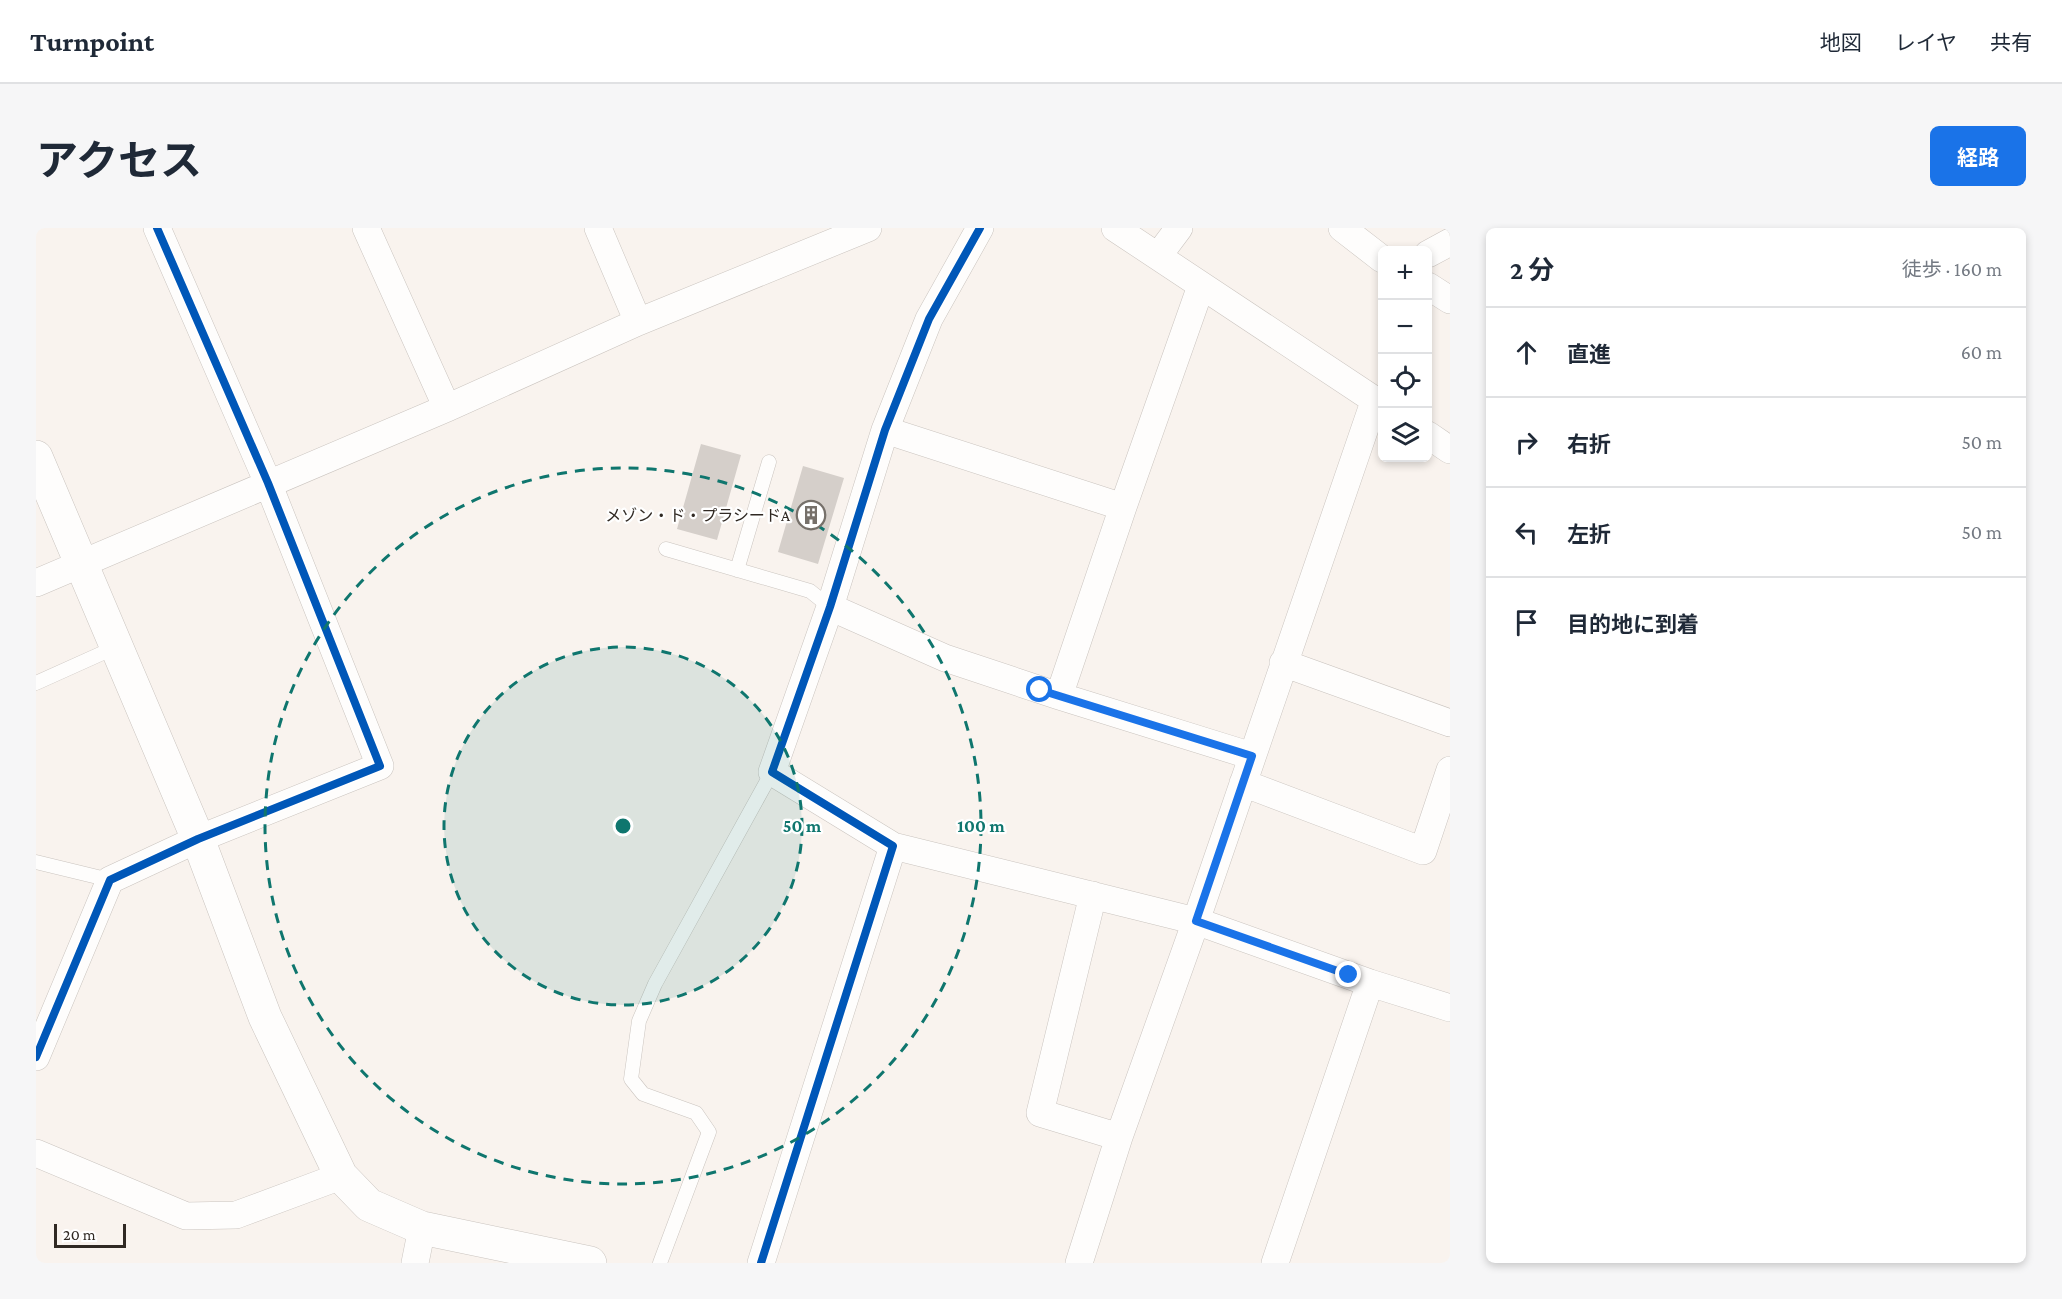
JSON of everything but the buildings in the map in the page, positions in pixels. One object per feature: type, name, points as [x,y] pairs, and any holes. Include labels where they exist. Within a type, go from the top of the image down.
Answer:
[{"type":"street","points":[[36,1057],[110,879],[198,839],[380,766],[268,483],[158,228]]},
{"type":"street","points":[[366,228],[447,408]]},
{"type":"street","points":[[598,228],[638,322]]},
{"type":"street","points":[[36,583],[447,408],[821,237],[868,228]]},
{"type":"street","points":[[980,228],[929,319],[885,429],[830,607],[772,772],[893,846],[1196,921],[1450,1008]]},
{"type":"street","points":[[1115,228],[1378,401]]},
{"type":"street","points":[[1158,256],[1179,228]]},
{"type":"street","points":[[1342,228],[1378,255]]},
{"type":"street","points":[[1432,252],[1450,242]]},
{"type":"street","points":[[1059,696],[1201,286]]},
{"type":"street","points":[[1432,289],[1450,300]]},
{"type":"street","points":[[1079,1263],[1119,1137],[1196,921],[1283,663],[1378,405]]},
{"type":"street","points":[[885,429],[1123,507]]},
{"type":"street","points":[[1432,438],[1450,450]]},
{"type":"street","points":[[36,457],[198,839],[266,1017],[340,1176],[369,1205],[422,1228],[590,1263]]},
{"type":"street","points":[[830,607],[945,658],[1252,756]]},
{"type":"street","points":[[1283,663],[1450,723]]},
{"type":"street","points":[[1243,783],[1423,851],[1450,771]]},
{"type":"street","points":[[761,1263],[893,846]]},
{"type":"street","points":[[1093,896],[1040,1113],[1119,1137]]},
{"type":"street","points":[[1275,1263],[1371,982]]},
{"type":"street","points":[[36,1153],[186,1216],[236,1215],[340,1176]]},
{"type":"street","points":[[415,1263],[422,1228]]},
{"type":"lane","points":[[737,570],[769,462]]},
{"type":"lane","points":[[666,549],[810,591],[830,607]]},
{"type":"lane","points":[[36,682],[116,647]]},
{"type":"lane","points":[[660,1263],[709,1131],[696,1113],[643,1094],[631,1079],[639,1021],[655,984],[772,772]]},
{"type":"lane","points":[[36,862],[110,879]]},
{"type":"cycle path","points":[[36,1057],[110,880],[198,839],[380,766],[268,483],[157,228]]},
{"type":"cycle path","points":[[761,1263],[893,846],[772,772],[830,607],[885,430],[929,319],[980,228]]},
{"type":"place","name":"メゾン・ド・プラシードA","points":[[811,515]]},
{"type":"route","points":[[1040,690],[1252,756],[1196,921],[1349,975]]}]
